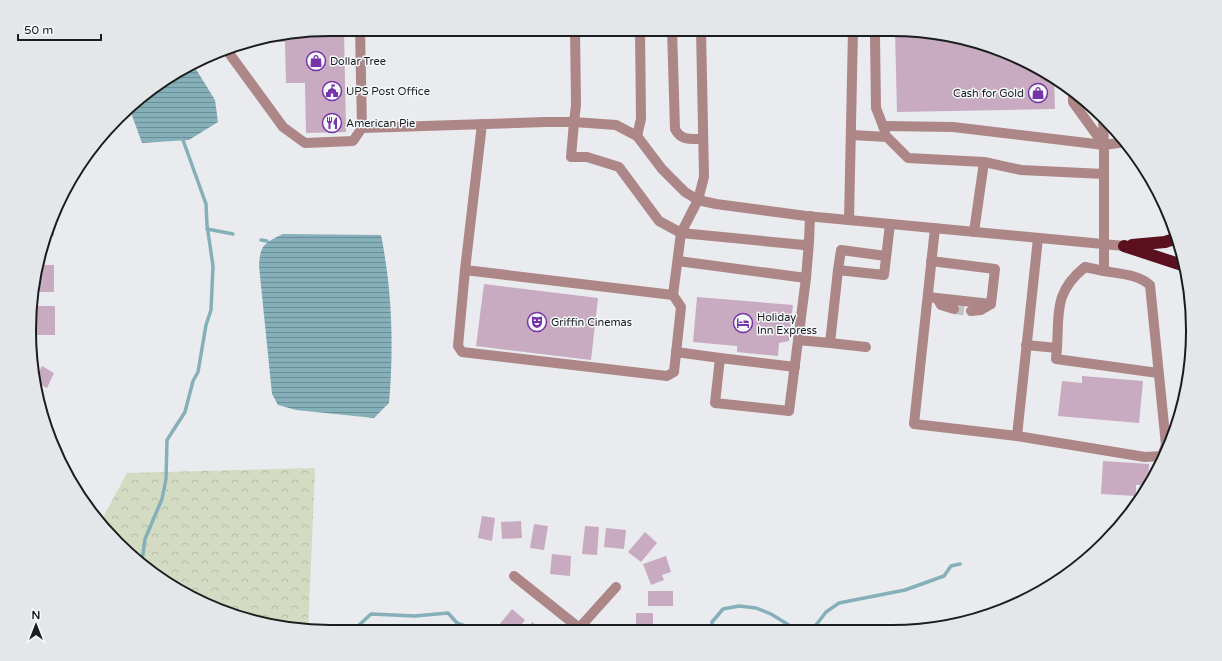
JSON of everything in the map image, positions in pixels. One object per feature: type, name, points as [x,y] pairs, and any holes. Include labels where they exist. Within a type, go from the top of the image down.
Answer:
[{"type":"highway","points":[[1124,246],[1165,242],[1171,240]]},
{"type":"highway","points":[[1165,242],[1172,243]]},
{"type":"highway","points":[[1124,246],[1178,264]]},
{"type":"street","points":[[230,54],[283,127],[305,144],[353,141],[362,128],[360,36]]},
{"type":"street","points":[[575,36],[576,104],[571,157],[587,157],[619,167],[659,221],[682,233],[804,245],[809,242]]},
{"type":"street","points":[[637,136],[641,120],[640,36]]},
{"type":"street","points":[[672,36],[675,129],[678,135],[684,139],[702,139]]},
{"type":"street","points":[[482,124],[465,270],[458,346],[462,352],[667,376],[674,372],[681,307],[673,295],[682,233],[698,200],[704,177],[702,139],[701,36]]},
{"type":"street","points":[[849,220],[853,36]]},
{"type":"street","points":[[875,37],[876,108],[887,137],[908,158],[984,162],[1021,170],[1104,174]]},
{"type":"street","points":[[1073,99],[1073,102],[1104,145]]},
{"type":"street","points":[[362,128],[574,122],[616,125],[637,136],[662,170],[685,192],[698,200],[716,204],[810,216],[1124,246]]},
{"type":"street","points":[[883,126],[953,127],[1104,145],[1119,143]]},
{"type":"street","points":[[1103,126],[1104,271]]},
{"type":"street","points":[[852,135],[887,137]]},
{"type":"street","points":[[974,232],[984,162]]},
{"type":"street","points":[[720,358],[715,403],[789,412],[806,278],[810,216]]},
{"type":"street","points":[[838,270],[884,275],[890,224]]},
{"type":"street","points":[[935,228],[931,261],[932,297],[914,424],[1017,436],[1145,457],[1158,456]]},
{"type":"street","points":[[1017,436],[1038,238]]},
{"type":"street","points":[[830,343],[841,250],[886,256]]},
{"type":"street","points":[[678,261],[806,278]]},
{"type":"street","points":[[931,261],[995,269],[992,304]]},
{"type":"street","points":[[1158,373],[1056,359],[1060,299],[1071,278],[1085,267],[1143,279],[1150,285],[1157,340],[1158,373],[1165,439]]},
{"type":"street","points":[[465,270],[673,295]]},
{"type":"street","points":[[932,297],[992,304]]},
{"type":"street","points":[[932,297],[941,305],[954,309]]},
{"type":"street","points":[[971,310],[981,310],[992,304]]},
{"type":"street","points":[[798,340],[866,347]]},
{"type":"street","points":[[1026,345],[1057,348]]},
{"type":"street","points":[[676,352],[794,367]]},
{"type":"street","points":[[514,576],[576,625]]},
{"type":"street","points":[[584,625],[616,587]]},
{"type":"green space","points":[[315,468],[308,624],[254,615],[218,603],[183,586],[136,552],[103,517],[127,473]]},
{"type":"water","points":[[195,68],[215,100],[218,122],[189,140],[142,143],[131,113],[151,97]]},
{"type":"water","points":[[283,234],[381,235],[390,297],[392,340],[391,382],[389,403],[374,418],[296,410],[278,405],[272,394],[259,266],[260,253],[264,246],[271,240]]},
{"type":"building","points":[[344,36],[346,132],[306,133],[305,83],[286,83],[285,42],[273,42],[311,37]]},
{"type":"building","points":[[895,36],[930,39],[968,46],[1004,58],[1022,66],[1054,85],[1055,109],[897,112]]},
{"type":"building","points":[[44,265],[54,265],[54,292],[39,292]]},
{"type":"building","name":"Griffin Cinemas","points":[[484,284],[598,298],[591,360],[476,346]]},
{"type":"building","name":"Holiday Inn Express","points":[[697,297],[793,305],[789,341],[779,343],[778,356],[737,352],[737,346],[693,342]]},
{"type":"building","points":[[38,306],[55,306],[55,335],[37,335]]},
{"type":"building","points":[[42,366],[54,373],[47,388],[42,385],[39,371]]},
{"type":"building","points":[[1082,376],[1143,381],[1139,423],[1058,416],[1062,381],[1082,383]]},
{"type":"building","points":[[1103,461],[1149,464],[1148,475],[1142,485],[1136,485],[1135,496],[1101,494]]},
{"type":"building","points":[[482,516],[495,518],[492,541],[478,538]]},
{"type":"building","points":[[521,521],[522,538],[502,539],[501,522]]},
{"type":"building","points":[[534,524],[548,526],[544,550],[530,548]]},
{"type":"building","points":[[585,526],[599,527],[597,555],[582,554]]},
{"type":"building","points":[[606,528],[626,530],[624,549],[604,547]]},
{"type":"building","points":[[645,532],[657,543],[641,562],[628,552]]},
{"type":"building","points":[[552,554],[571,556],[570,576],[550,574]]},
{"type":"building","points":[[666,556],[671,572],[662,575],[664,580],[651,585],[643,564]]},
{"type":"building","points":[[648,591],[673,591],[673,606],[648,606]]},
{"type":"building","points":[[512,609],[525,620],[521,625],[499,625]]},
{"type":"building","points":[[636,613],[653,613],[653,625],[636,625]]},
{"type":"waterway","points":[[143,557],[145,539],[162,499],[166,479],[167,440],[185,412],[193,381],[198,372],[206,325],[211,310],[213,266],[207,225],[206,204],[183,140]]},
{"type":"waterway","points":[[207,229],[233,234]]},
{"type":"waterway","points":[[261,240],[267,241]]},
{"type":"waterway","points":[[816,625],[826,612],[839,603],[905,590],[944,576],[951,566],[960,564]]},
{"type":"waterway","points":[[712,625],[712,622],[723,609],[739,606],[756,608],[771,614],[789,625]]},
{"type":"waterway","points":[[359,625],[371,614],[415,616],[448,613],[457,623],[462,625]]},
{"type":"tunnel","points":[[954,309],[971,311]]},
{"type":"place","name":"Dollar Tree","points":[[316,61]]},
{"type":"place","name":"UPS Post Office","points":[[332,91]]},
{"type":"place","name":"Cash for Gold","points":[[1038,93]]},
{"type":"place","name":"American Pie","points":[[332,123]]},
{"type":"place","name":"Griffin Cinemas","points":[[537,322]]},
{"type":"place","name":"Holiday Inn Express","points":[[743,323]]}]
